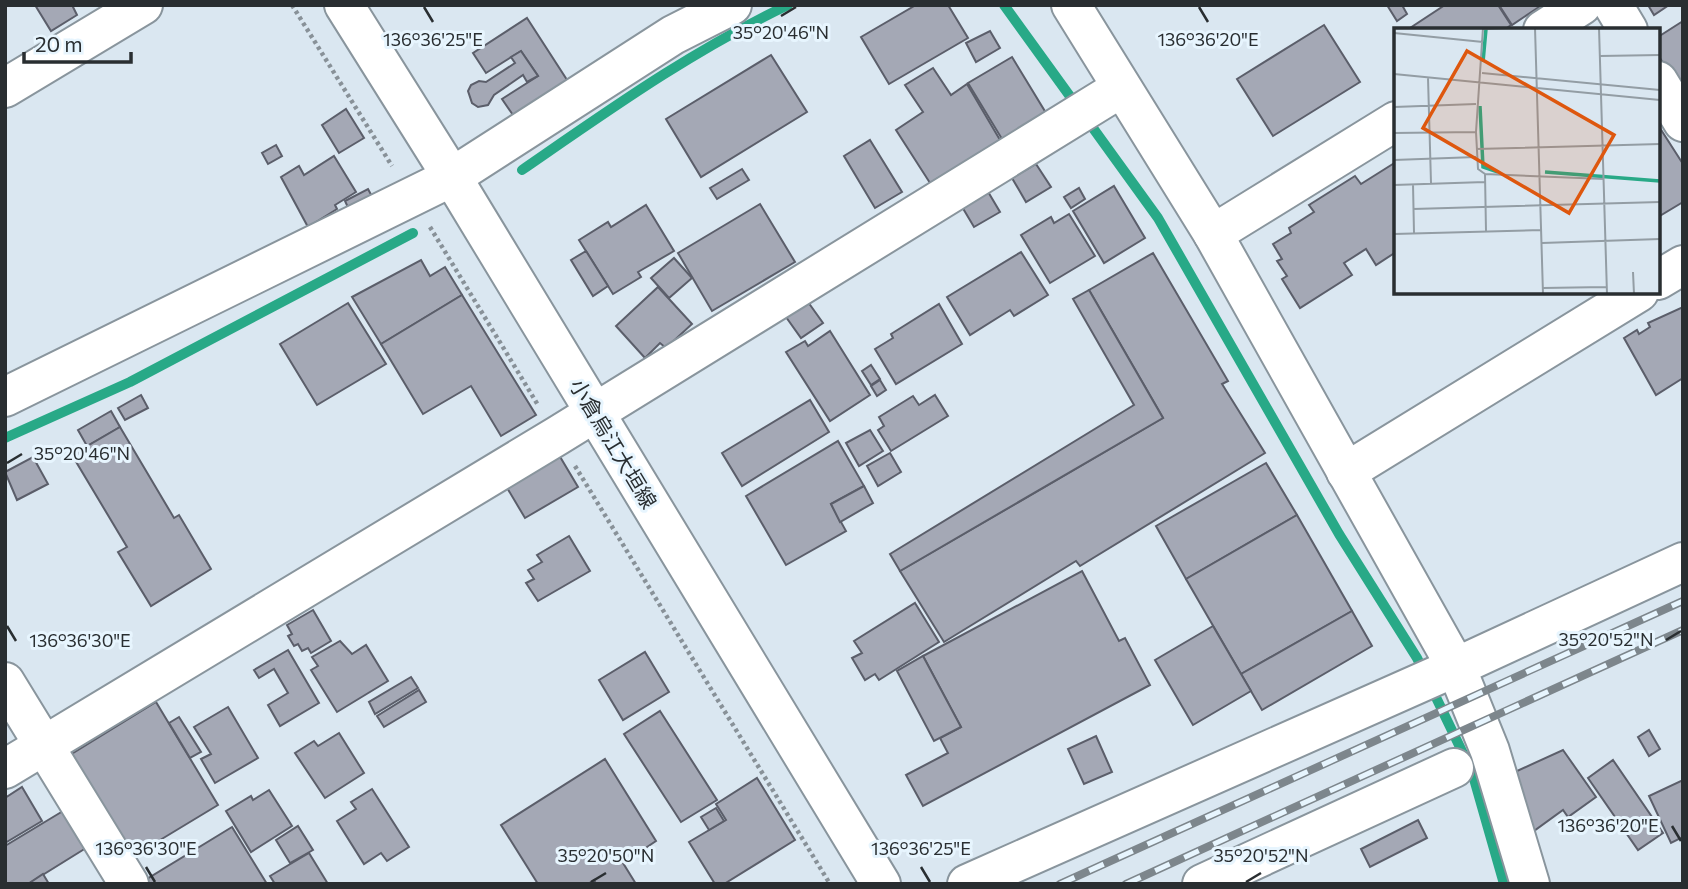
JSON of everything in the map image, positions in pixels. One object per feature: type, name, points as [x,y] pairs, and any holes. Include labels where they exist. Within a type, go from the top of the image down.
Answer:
[{"type":"street","points":[[5,88],[143,5]]},
{"type":"street","name":"小倉烏江大垣線","points":[[344,5],[596,412],[881,884]]},
{"type":"street","points":[[5,397],[452,177],[673,34],[732,5]]},
{"type":"street","points":[[1546,28],[1583,5]]},
{"type":"street","points":[[1613,5],[1627,28]]},
{"type":"street","points":[[1082,9],[1096,103],[1213,234],[1456,667],[1490,751],[1530,884]]},
{"type":"street","points":[[1660,84],[1683,122]]},
{"type":"street","points":[[5,769],[596,412],[1096,103]]},
{"type":"street","points":[[1213,234],[1394,122]]},
{"type":"street","points":[[1660,280],[1683,265]]},
{"type":"street","points":[[1346,472],[1636,294]]},
{"type":"street","points":[[967,884],[1456,667],[1683,562]]},
{"type":"street","points":[[5,682],[129,884]]},
{"type":"street","points":[[1202,884],[1454,768]]},
{"type":"building","points":[[35,5],[72,5],[77,15],[51,31]]},
{"type":"building","points":[[916,5],[948,5],[968,38],[889,84],[861,37]]},
{"type":"building","points":[[1387,5],[1402,5],[1407,14],[1397,21]]},
{"type":"building","points":[[1445,5],[1498,5],[1511,25],[1507,28],[1410,28]]},
{"type":"building","points":[[1499,5],[1542,5],[1512,25]]},
{"type":"building","points":[[1648,5],[1669,5],[1654,15]]},
{"type":"building","points":[[527,18],[569,83],[515,118],[502,99],[538,76],[521,51],[486,73],[473,53]]},
{"type":"building","points":[[1683,21],[1683,84],[1678,87],[1660,58],[1660,36]]},
{"type":"building","points":[[1324,25],[1360,82],[1273,136],[1237,79]]},
{"type":"building","points":[[990,31],[1000,48],[976,62],[966,43]]},
{"type":"building","points":[[521,51],[538,76],[527,82],[523,75],[494,95],[488,105],[478,107],[472,103],[468,91],[471,85],[479,81],[486,82],[515,63],[511,57]]},
{"type":"building","points":[[771,55],[807,112],[701,177],[666,119]]},
{"type":"building","points":[[1012,57],[1046,113],[1002,139],[968,83]]},
{"type":"building","points":[[933,68],[951,95],[967,84],[1000,140],[930,183],[896,130],[923,112],[905,85]]},
{"type":"building","points":[[346,109],[364,138],[339,153],[322,125]]},
{"type":"building","points":[[1660,128],[1683,164],[1683,202],[1660,216]]},
{"type":"building","points":[[870,140],[902,192],[875,208],[844,156]]},
{"type":"building","points":[[276,145],[282,156],[268,164],[262,153]]},
{"type":"building","points":[[334,156],[356,192],[335,205],[337,209],[308,227],[281,177],[299,166],[304,175]]},
{"type":"building","points":[[1394,163],[1394,253],[1376,265],[1366,249],[1344,263],[1352,275],[1300,308],[1282,279],[1287,276],[1277,261],[1282,259],[1273,244],[1291,233],[1289,228],[1314,212],[1309,205],[1355,176],[1361,184]]},
{"type":"building","points":[[1036,164],[1051,187],[1026,202],[1012,178]]},
{"type":"building","points":[[742,169],[749,180],[717,199],[710,188]]},
{"type":"building","points":[[1114,186],[1145,238],[1104,263],[1073,211]]},
{"type":"building","points":[[1079,188],[1085,199],[1071,208],[1064,197]]},
{"type":"building","points":[[368,189],[375,202],[351,214],[345,201]]},
{"type":"building","points":[[987,190],[1000,212],[974,227],[961,205]]},
{"type":"building","points":[[760,204],[795,262],[712,311],[678,253]]},
{"type":"building","points":[[646,205],[674,251],[638,272],[641,277],[613,294],[579,240],[608,222],[611,227]]},
{"type":"building","points":[[1069,214],[1095,256],[1050,283],[1021,235],[1051,217],[1054,223]]},
{"type":"building","points":[[586,251],[608,286],[593,296],[571,260]]},
{"type":"building","points":[[1021,252],[1048,295],[1014,316],[1010,310],[970,335],[947,297]]},
{"type":"building","points":[[1153,253],[1228,381],[1222,384],[1265,453],[1080,566],[1076,561],[944,642],[900,571],[1163,418],[1089,290]]},
{"type":"building","points":[[674,258],[692,278],[669,298],[651,278]]},
{"type":"building","points":[[421,260],[430,276],[445,267],[462,295],[381,344],[352,297]]},
{"type":"building","points":[[658,287],[692,324],[666,348],[660,343],[645,358],[616,326]]},
{"type":"building","points":[[1089,290],[1163,418],[900,571],[890,554],[1134,405],[1073,299]]},
{"type":"building","points":[[462,295],[536,415],[501,436],[471,386],[423,414],[381,344]]},
{"type":"building","points":[[808,302],[823,323],[801,338],[786,317]]},
{"type":"building","points":[[348,303],[386,364],[317,405],[280,344]]},
{"type":"building","points":[[939,304],[962,344],[896,384],[875,349],[893,338],[891,334]]},
{"type":"building","points":[[1683,307],[1683,378],[1656,395],[1624,338],[1637,330],[1639,334],[1650,327],[1648,323]]},
{"type":"building","points":[[830,331],[870,395],[830,421],[786,352],[805,341],[808,346]]},
{"type":"building","points":[[871,365],[880,379],[871,385],[862,371]]},
{"type":"building","points":[[880,380],[886,390],[877,396],[871,386]]},
{"type":"building","points":[[141,395],[148,408],[125,420],[118,408]]},
{"type":"building","points":[[935,395],[948,416],[891,451],[878,430],[884,426],[879,417],[913,396],[919,405]]},
{"type":"building","points":[[810,400],[829,432],[742,486],[722,453]]},
{"type":"building","points":[[111,411],[120,427],[87,446],[78,430]]},
{"type":"building","points":[[120,427],[174,518],[179,515],[211,569],[151,606],[118,552],[127,547],[72,455]]},
{"type":"building","points":[[870,430],[883,451],[859,466],[846,443]]},
{"type":"building","points":[[838,441],[864,486],[831,504],[846,531],[786,565],[746,496]]},
{"type":"building","points":[[890,453],[901,472],[878,486],[867,466]]},
{"type":"building","points":[[559,455],[578,487],[525,518],[506,486]]},
{"type":"building","points":[[33,457],[48,484],[17,500],[5,472]]},
{"type":"building","points":[[1266,463],[1297,515],[1186,579],[1156,526]]},
{"type":"building","points":[[864,486],[873,503],[840,522],[831,504]]},
{"type":"building","points":[[1297,515],[1352,611],[1241,674],[1186,579]]},
{"type":"building","points":[[569,536],[590,571],[538,601],[526,583],[534,579],[528,570],[542,562],[537,555]]},
{"type":"building","points":[[1082,571],[1119,641],[1125,638],[1150,685],[923,806],[906,775],[948,753],[940,738],[961,727],[923,656]]},
{"type":"building","points":[[915,603],[939,642],[879,680],[875,674],[865,680],[852,658],[862,653],[854,641]]},
{"type":"building","points":[[313,610],[331,641],[311,653],[308,648],[302,651],[298,644],[294,646],[288,636],[292,634],[287,625]]},
{"type":"building","points":[[1352,611],[1372,646],[1262,710],[1241,674]]},
{"type":"building","points":[[1213,626],[1251,691],[1193,725],[1155,660]]},
{"type":"building","points":[[340,641],[352,654],[366,645],[388,681],[337,712],[311,670],[318,666],[312,657]]},
{"type":"building","points":[[288,650],[319,703],[280,726],[268,705],[288,693],[274,669],[259,678],[254,670]]},
{"type":"building","points":[[645,652],[669,692],[623,720],[599,680]]},
{"type":"building","points":[[923,656],[961,727],[934,741],[897,671]]},
{"type":"building","points":[[411,677],[418,688],[375,714],[369,702]]},
{"type":"building","points":[[419,690],[426,702],[384,727],[377,716]]},
{"type":"building","points":[[156,702],[218,805],[132,857],[70,755]]},
{"type":"building","points":[[228,707],[258,758],[215,783],[201,759],[211,754],[194,727]]},
{"type":"building","points":[[660,711],[717,800],[681,822],[624,734]]},
{"type":"building","points":[[179,717],[201,752],[190,758],[169,723]]},
{"type":"building","points":[[1649,730],[1660,749],[1649,756],[1638,737]]},
{"type":"building","points":[[339,733],[364,773],[325,798],[295,753],[314,741],[318,746]]},
{"type":"building","points":[[1096,736],[1112,772],[1084,784],[1068,749]]},
{"type":"building","points":[[1563,750],[1596,797],[1568,817],[1563,810],[1527,836],[1513,784],[1517,771]]},
{"type":"building","points":[[605,759],[656,841],[623,863],[636,884],[596,884],[594,880],[588,884],[538,884],[501,825]]},
{"type":"building","points":[[1613,760],[1663,833],[1638,850],[1588,778]]},
{"type":"building","points":[[757,778],[795,840],[724,884],[715,884],[689,842],[726,820],[716,804]]},
{"type":"building","points":[[1683,780],[1683,837],[1671,843],[1649,796]]},
{"type":"building","points":[[22,787],[42,821],[5,843],[5,798]]},
{"type":"building","points":[[372,789],[409,847],[387,861],[381,853],[364,864],[337,821],[356,809],[351,802]]},
{"type":"building","points":[[269,790],[292,826],[251,852],[226,811],[251,796],[253,800]]},
{"type":"building","points":[[716,808],[724,821],[709,830],[701,817]]},
{"type":"building","points":[[63,811],[86,848],[28,884],[5,884],[5,846]]},
{"type":"building","points":[[1418,820],[1427,838],[1370,867],[1361,849]]},
{"type":"building","points":[[298,826],[313,850],[290,863],[276,840]]},
{"type":"building","points":[[232,827],[267,884],[149,884],[147,879]]},
{"type":"building","points":[[309,853],[328,884],[275,884],[270,876]]},
{"type":"building","points":[[43,874],[49,884],[28,884]]},
{"type":"waterway","points":[[522,170],[685,61],[788,5]]},
{"type":"waterway","points":[[1004,5],[1158,218],[1339,534],[1417,658],[1472,772],[1504,884]]},
{"type":"waterway","points":[[5,438],[130,382],[413,233]]},
{"type":"railway","points":[[1060,884],[1683,601]]},
{"type":"railway","points":[[1126,884],[1683,630]]}]
